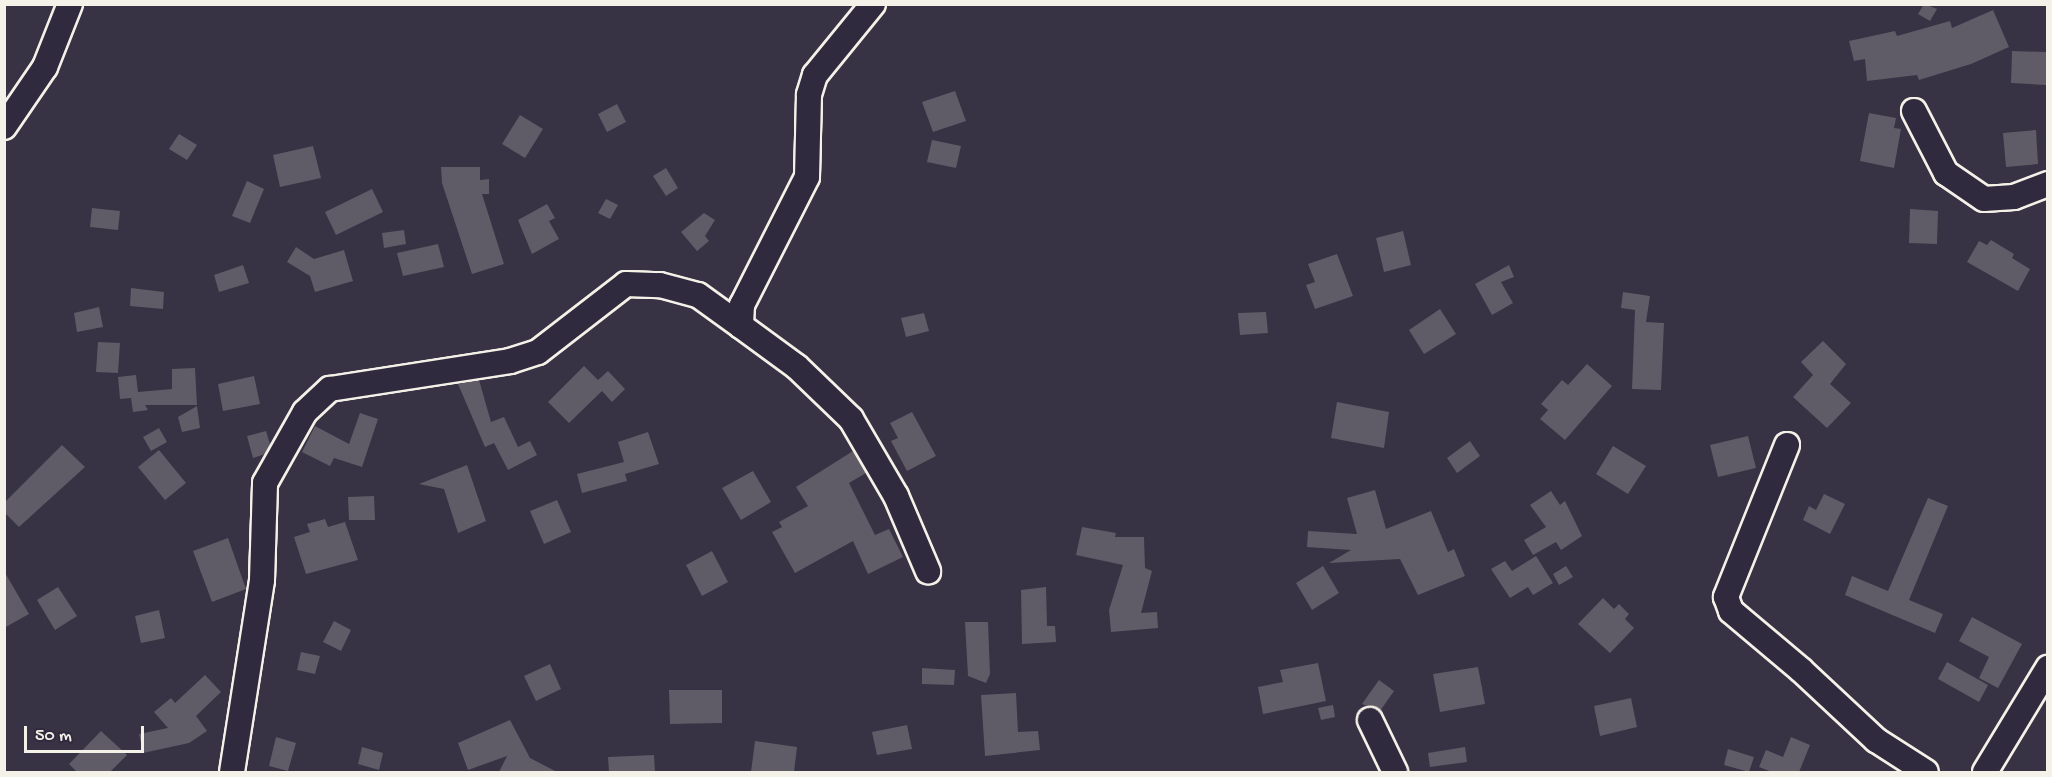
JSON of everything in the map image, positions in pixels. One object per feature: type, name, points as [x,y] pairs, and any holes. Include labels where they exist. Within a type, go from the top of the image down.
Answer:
[{"type":"street","points":[[4,127],[45,67],[70,4]]},
{"type":"street","points":[[741,326],[742,305],[807,177],[809,95],[815,75],[873,4]]},
{"type":"street","points":[[1914,111],[1946,173],[1984,199],[2013,196],[2048,184]]},
{"type":"street","points":[[232,772],[262,580],[265,483],[305,412],[330,389],[502,363],[529,355],[562,335],[626,284],[660,285],[698,295],[790,360],[851,419],[896,496],[928,571]]},
{"type":"street","points":[[1787,445],[1726,597],[1731,611],[1801,669],[1876,740],[1926,772]]},
{"type":"street","points":[[1985,772],[2048,668]]},
{"type":"street","points":[[1370,720],[1395,772]]},
{"type":"building","points":[[1924,4],[1937,9],[1930,21],[1918,14]]},
{"type":"building","points":[[1993,10],[2009,47],[1971,64],[1919,80],[1917,75],[1867,81],[1865,59],[1854,61],[1849,41],[1895,31],[1897,36],[1950,21],[1952,28]]},
{"type":"building","points":[[2012,51],[2047,52],[2046,85],[2011,83]]},
{"type":"building","points":[[955,91],[966,121],[933,132],[922,102]]},
{"type":"building","points":[[617,104],[626,122],[607,132],[598,114]]},
{"type":"building","points":[[1869,113],[1896,118],[1894,128],[1901,129],[1894,168],[1860,161]]},
{"type":"building","points":[[520,115],[543,129],[525,158],[502,144]]},
{"type":"building","points":[[2036,130],[2038,164],[2006,167],[2003,133]]},
{"type":"building","points":[[179,134],[197,145],[187,160],[169,149]]},
{"type":"building","points":[[932,140],[961,146],[956,168],[927,162]]},
{"type":"building","points":[[313,146],[321,178],[280,187],[273,155]]},
{"type":"building","points":[[441,167],[480,167],[480,180],[489,179],[489,194],[482,194],[504,264],[472,274],[442,183]]},
{"type":"building","points":[[666,168],[678,188],[666,196],[653,176]]},
{"type":"building","points":[[247,181],[264,189],[250,223],[232,216]]},
{"type":"building","points":[[372,189],[383,212],[336,235],[325,212]]},
{"type":"building","points":[[606,199],[618,205],[610,219],[598,213]]},
{"type":"building","points":[[547,204],[555,218],[549,221],[559,239],[532,254],[518,220]]},
{"type":"building","points":[[92,208],[120,211],[118,230],[90,227]]},
{"type":"building","points":[[1910,209],[1938,211],[1937,244],[1909,243]]},
{"type":"building","points":[[704,213],[715,220],[705,236],[709,241],[697,251],[681,232]]},
{"type":"building","points":[[404,230],[406,244],[384,248],[382,233]]},
{"type":"building","points":[[1403,231],[1411,265],[1384,272],[1376,238]]},
{"type":"building","points":[[1991,240],[2014,254],[2012,258],[2030,269],[2018,291],[1967,262],[1979,241],[1987,245]]},
{"type":"building","points":[[438,244],[444,267],[403,276],[397,253]]},
{"type":"building","points":[[296,247],[314,259],[344,250],[353,281],[315,292],[310,276],[287,262]]},
{"type":"building","points":[[1337,254],[1353,296],[1315,309],[1306,285],[1315,282],[1308,264]]},
{"type":"building","points":[[243,265],[249,283],[219,292],[214,275]]},
{"type":"building","points":[[1509,265],[1514,277],[1501,282],[1513,303],[1492,315],[1475,284]]},
{"type":"building","points":[[131,288],[164,292],[163,309],[130,306]]},
{"type":"building","points":[[1623,292],[1650,296],[1646,322],[1664,323],[1661,390],[1632,389],[1635,310],[1621,308]]},
{"type":"building","points":[[99,307],[103,327],[77,332],[74,313]]},
{"type":"building","points":[[1440,309],[1456,334],[1424,354],[1409,330]]},
{"type":"building","points":[[1266,312],[1268,333],[1240,335],[1238,313]]},
{"type":"building","points":[[924,313],[929,331],[906,337],[901,318]]},
{"type":"building","points":[[1823,341],[1846,364],[1830,384],[1851,403],[1827,428],[1793,397],[1813,375],[1801,362]]},
{"type":"building","points":[[98,342],[120,343],[118,373],[96,372]]},
{"type":"building","points":[[1587,364],[1612,386],[1565,440],[1540,419],[1548,410],[1541,404],[1562,380],[1568,385]]},
{"type":"building","points":[[584,366],[598,380],[608,371],[625,389],[612,402],[602,391],[569,423],[548,402]]},
{"type":"building","points":[[195,368],[197,405],[145,405],[148,410],[133,412],[131,398],[120,399],[118,377],[136,375],[138,392],[172,389],[172,369]]},
{"type":"building","points":[[254,376],[260,404],[223,411],[218,384]]},
{"type":"building","points":[[479,380],[491,422],[504,417],[518,447],[530,441],[537,455],[508,470],[494,443],[485,447],[458,384]]},
{"type":"building","points":[[1337,402],[1389,412],[1384,448],[1331,438]]},
{"type":"building","points":[[197,406],[200,428],[182,432],[178,417]]},
{"type":"building","points":[[912,412],[936,456],[907,471],[891,441],[898,438],[890,423]]},
{"type":"building","points":[[360,413],[378,419],[362,467],[334,458],[330,466],[302,452],[315,426],[349,444]]},
{"type":"building","points":[[159,428],[167,442],[151,451],[143,437]]},
{"type":"building","points":[[266,431],[270,444],[265,454],[253,458],[247,436]]},
{"type":"building","points":[[648,432],[659,464],[625,474],[627,481],[582,493],[577,474],[624,462],[618,442]]},
{"type":"building","points":[[1748,436],[1756,468],[1718,477],[1710,445]]},
{"type":"building","points":[[1470,441],[1480,456],[1457,473],[1447,458]]},
{"type":"building","points":[[62,445],[85,467],[19,527],[4,512],[4,503]]},
{"type":"building","points":[[1613,446],[1646,466],[1628,494],[1596,474]]},
{"type":"building","points":[[159,450],[186,483],[165,500],[138,467]]},
{"type":"building","points":[[853,451],[866,473],[849,483],[875,535],[889,529],[903,557],[868,574],[853,541],[795,573],[772,532],[782,527],[779,522],[808,506],[796,487]]},
{"type":"building","points":[[467,465],[486,521],[458,533],[444,489],[419,484]]},
{"type":"building","points":[[753,471],[771,502],[741,520],[722,488]]},
{"type":"building","points":[[1375,490],[1386,529],[1431,511],[1448,552],[1454,549],[1465,576],[1418,595],[1400,559],[1329,563],[1351,550],[1307,547],[1308,531],[1357,534],[1347,498]]},
{"type":"building","points":[[1551,491],[1560,505],[1565,501],[1582,536],[1561,550],[1556,542],[1533,555],[1524,540],[1546,527],[1530,505]]},
{"type":"building","points":[[1824,494],[1845,504],[1830,534],[1803,520],[1809,506],[1816,510]]},
{"type":"building","points":[[374,496],[375,520],[349,520],[348,497]]},
{"type":"building","points":[[1928,498],[1948,506],[1909,600],[1943,614],[1935,633],[1845,595],[1852,576],[1888,591]]},
{"type":"building","points":[[557,500],[571,532],[544,544],[530,511]]},
{"type":"building","points":[[325,519],[328,527],[345,522],[358,560],[306,574],[294,537],[310,532],[307,524]]},
{"type":"building","points":[[1082,527],[1116,533],[1115,537],[1144,537],[1145,568],[1152,571],[1141,613],[1157,612],[1158,628],[1111,632],[1109,610],[1123,565],[1076,555]]},
{"type":"building","points":[[228,538],[246,589],[212,602],[193,551]]},
{"type":"building","points":[[712,551],[728,582],[702,596],[686,565]]},
{"type":"building","points":[[1536,556],[1553,583],[1533,595],[1528,587],[1510,598],[1491,569],[1505,561],[1512,571]]},
{"type":"building","points":[[1323,566],[1339,593],[1312,610],[1296,583]]},
{"type":"building","points":[[1566,566],[1573,577],[1559,585],[1553,574]]},
{"type":"building","points":[[4,571],[29,614],[4,628]]},
{"type":"building","points":[[58,587],[77,616],[55,630],[37,600]]},
{"type":"building","points":[[1046,587],[1047,626],[1055,626],[1056,642],[1022,644],[1021,590]]},
{"type":"building","points":[[1603,598],[1614,609],[1619,604],[1629,614],[1625,619],[1634,628],[1610,653],[1578,624]]},
{"type":"building","points":[[159,610],[165,638],[141,643],[135,616]]},
{"type":"building","points":[[1972,617],[2022,644],[1998,688],[1979,678],[1989,657],[1959,641]]},
{"type":"building","points":[[334,621],[351,630],[341,651],[323,642]]},
{"type":"building","points":[[965,622],[988,622],[990,674],[986,683],[968,676]]},
{"type":"building","points":[[301,652],[320,656],[315,674],[297,670]]},
{"type":"building","points":[[1947,662],[1988,685],[1979,702],[1938,679]]},
{"type":"building","points":[[1318,663],[1326,701],[1263,714],[1258,687],[1283,682],[1280,670]]},
{"type":"building","points":[[550,664],[561,689],[536,701],[524,676]]},
{"type":"building","points":[[1478,667],[1485,704],[1440,712],[1433,674]]},
{"type":"building","points":[[922,668],[955,670],[954,685],[922,684]]},
{"type":"building","points":[[205,675],[221,692],[196,716],[207,731],[189,743],[143,753],[139,734],[168,728],[154,712],[171,698],[175,703]]},
{"type":"building","points":[[1379,680],[1394,691],[1380,711],[1362,704]]},
{"type":"building","points":[[669,690],[722,690],[722,723],[670,724]]},
{"type":"building","points":[[1016,693],[1018,732],[1038,731],[1040,750],[985,756],[981,695]]},
{"type":"building","points":[[1631,698],[1637,727],[1600,736],[1594,706]]},
{"type":"building","points":[[1333,705],[1335,717],[1321,720],[1318,708]]},
{"type":"building","points":[[510,720],[530,758],[557,772],[499,772],[507,756],[468,770],[458,743]]},
{"type":"building","points":[[907,725],[912,749],[877,755],[872,732]]},
{"type":"building","points":[[101,731],[127,755],[110,772],[77,772],[69,764]]},
{"type":"building","points":[[276,737],[296,743],[288,771],[269,766]]},
{"type":"building","points":[[1791,737],[1810,745],[1799,772],[1772,772],[1759,767],[1766,750],[1783,757]]},
{"type":"building","points":[[755,741],[797,747],[794,772],[751,772]]},
{"type":"building","points":[[362,747],[383,753],[379,770],[358,764]]},
{"type":"building","points":[[1465,747],[1467,762],[1430,767],[1428,753]]},
{"type":"building","points":[[1728,749],[1754,757],[1749,772],[1724,765]]},
{"type":"building","points":[[654,755],[655,772],[609,772],[608,757]]}]
